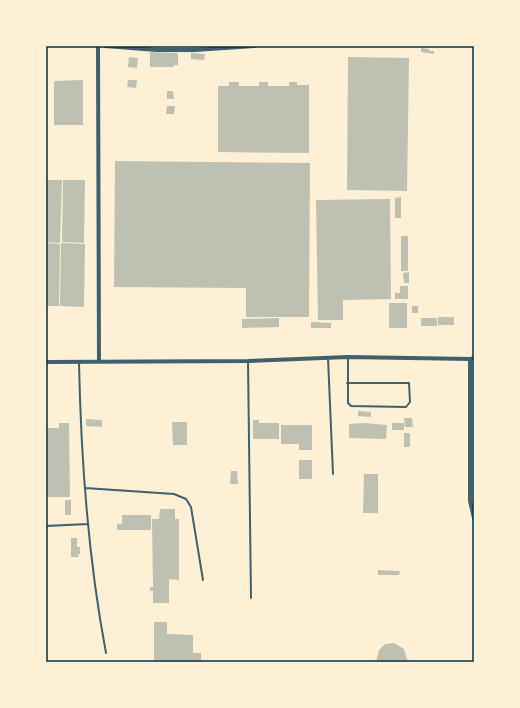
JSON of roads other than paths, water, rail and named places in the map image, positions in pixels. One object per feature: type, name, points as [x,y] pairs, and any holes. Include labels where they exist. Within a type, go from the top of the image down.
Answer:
[{"type":"street","points":[[98,46],[99,362]]},
{"type":"street","points":[[105,46],[180,50],[254,46]]},
{"type":"street","points":[[46,362],[248,361],[348,357],[472,359],[470,501],[474,518]]},
{"type":"lane","points":[[347,383],[409,383],[410,402],[406,407],[351,406],[348,403],[347,383],[348,357]]},
{"type":"lane","points":[[328,358],[333,474]]},
{"type":"lane","points":[[248,361],[251,598]]},
{"type":"lane","points":[[79,362],[81,447],[88,524],[106,653]]},
{"type":"lane","points":[[85,488],[174,494],[186,499],[192,507],[203,580]]},
{"type":"lane","points":[[46,526],[88,524]]}]
